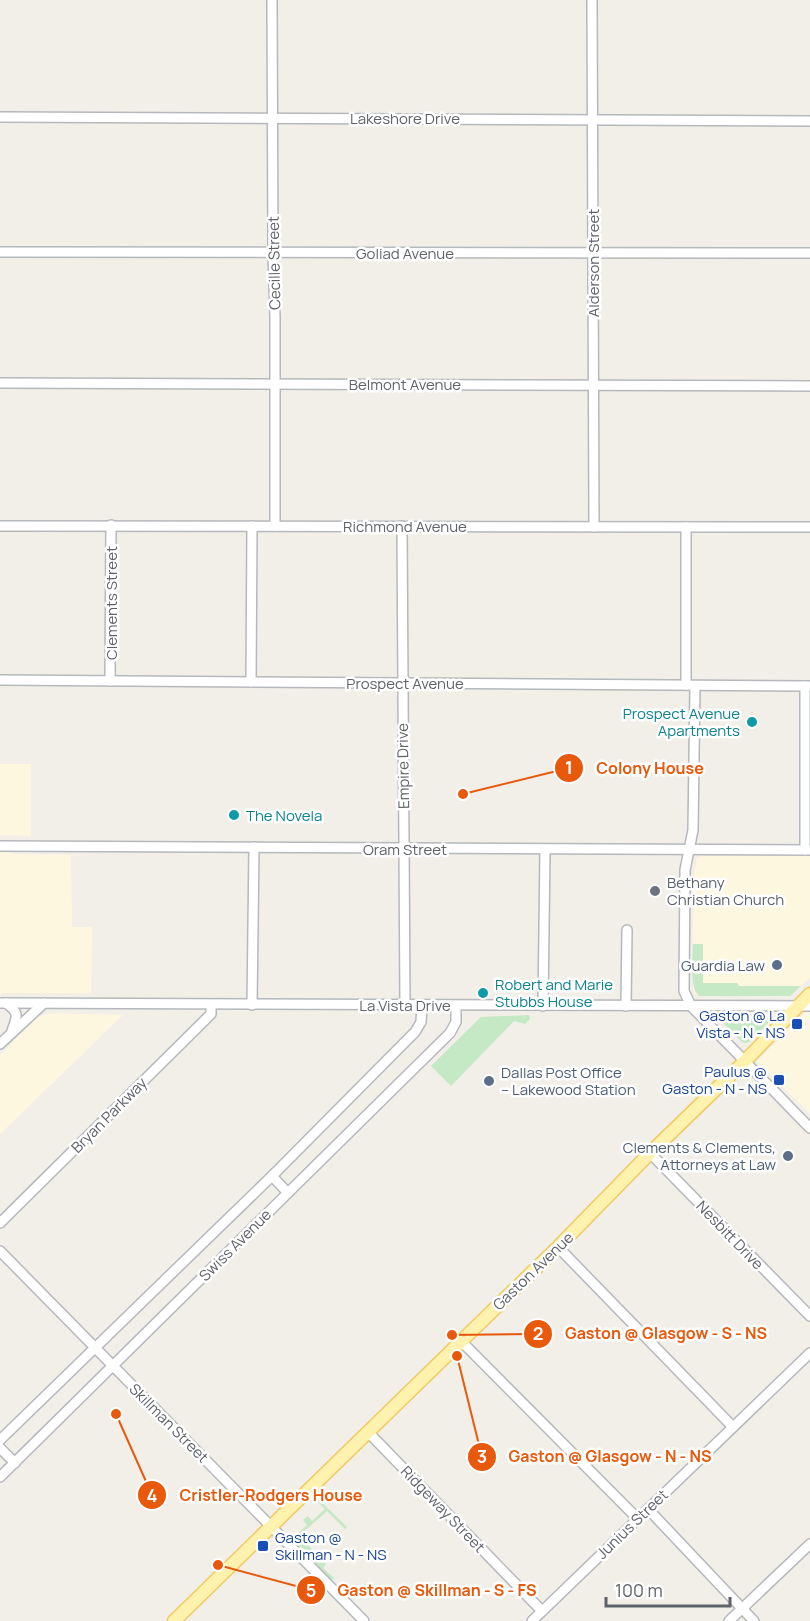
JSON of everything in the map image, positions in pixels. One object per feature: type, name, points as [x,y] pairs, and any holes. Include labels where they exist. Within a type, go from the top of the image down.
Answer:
[{"type":"main road","name":"Gaston Avenue","points":[[177,1620],[558,1247],[810,994]]},
{"type":"street","name":"Cecille Street","points":[[272,0],[275,526]]},
{"type":"street","name":"Alderson Street","points":[[592,0],[594,527]]},
{"type":"street","name":"Lakeshore Drive","points":[[0,117],[810,120]]},
{"type":"street","name":"Goliad Avenue","points":[[0,252],[810,253]]},
{"type":"street","name":"Belmont Avenue","points":[[0,383],[810,386]]},
{"type":"street","name":"Clements Street","points":[[110,681],[111,525]]},
{"type":"street","name":"Richmond Avenue","points":[[0,526],[810,527]]},
{"type":"street","points":[[251,682],[252,526]]},
{"type":"street","name":"Empire Drive","points":[[402,526],[405,1006]]},
{"type":"street","points":[[686,527],[693,830],[685,870],[684,991],[691,1006],[810,1128]]},
{"type":"street","name":"Prospect Avenue","points":[[0,680],[807,686]]},
{"type":"street","points":[[807,686],[808,850]]},
{"type":"street","name":"Oram Street","points":[[0,846],[808,850]]},
{"type":"street","points":[[252,1005],[254,848]]},
{"type":"street","points":[[543,1006],[544,850]]},
{"type":"street","points":[[626,1006],[627,930]]},
{"type":"street","points":[[3,1003],[15,1009],[17,1014],[11,1034]]},
{"type":"street","name":"La Vista Drive","points":[[3,1003],[810,1006]]},
{"type":"street","points":[[0,1044],[44,1003]]},
{"type":"street","name":"Bryan Parkway","points":[[0,1223],[211,1014],[211,1005]]},
{"type":"street","name":"Swiss Avenue","points":[[0,1440],[272,1176],[415,1032],[421,1022],[422,1006]]},
{"type":"street","name":"Swiss Avenue","points":[[0,1478],[450,1033],[456,1022],[456,1006]]},
{"type":"street","name":"Nesbitt Drive","points":[[650,1153],[810,1316]]},
{"type":"street","points":[[272,1176],[288,1192]]},
{"type":"street","points":[[558,1247],[733,1427]]},
{"type":"street","name":"Skillman Street","points":[[0,1251],[364,1621]]},
{"type":"street","points":[[462,1341],[638,1520]]},
{"type":"street","name":"Junius Street","points":[[532,1621],[810,1353]]},
{"type":"street","name":"Ridgeway Street","points":[[368,1432],[542,1611]]},
{"type":"street","points":[[0,1448],[15,1463]]},
{"type":"street","points":[[648,1509],[754,1621]]},
{"type":"street","points":[[729,1621],[810,1544]]},
{"type":"shaded area","points":[[0,764],[31,764],[31,836],[0,835]]},
{"type":"shaded area","points":[[0,850],[14,854],[71,855],[72,927],[92,927],[91,993],[1,993],[0,997]]},
{"type":"shaded area","points":[[702,856],[810,856],[810,978],[790,996],[695,994],[693,988],[693,880],[697,858]]},
{"type":"shaded area","points":[[810,1008],[810,1114],[757,1061]]},
{"type":"shaded area","points":[[51,1013],[123,1015],[0,1134],[0,1055],[38,1017]]},
{"type":"green space","points":[[693,944],[703,944],[703,983],[737,983],[739,986],[801,986],[790,996],[699,996],[693,979]]},
{"type":"green space","points":[[529,1015],[530,1019],[525,1024],[514,1021],[451,1086],[431,1066],[481,1017]]},
{"type":"green space","points":[[726,1016],[765,1017],[769,1021],[749,1042],[745,1043],[722,1022]]},
{"type":"green space","points":[[314,1495],[347,1527],[345,1529],[327,1511],[299,1536],[326,1564],[323,1568],[335,1579],[329,1580],[290,1541],[307,1525],[303,1520],[308,1516],[312,1521],[325,1509],[313,1498]]},
{"type":"place","name":"Prospect Avenue Apartments","points":[[752,722]]},
{"type":"place","name":"Colony House","points":[[463,794]]},
{"type":"place","name":"The Novela","points":[[234,815]]},
{"type":"place","name":"Bethany Christian Church","points":[[655,891]]},
{"type":"place","name":"Guardia Law","points":[[777,965]]},
{"type":"place","name":"Robert and Marie Stubbs House","points":[[483,993]]},
{"type":"place","name":"Gaston @ La Vista - N - NS","points":[[797,1024]]},
{"type":"place","name":"Paulus @ Gaston - N - NS","points":[[779,1080]]},
{"type":"place","name":"Dallas Post Office – Lakewood Station","points":[[489,1081]]},
{"type":"place","name":"Clements & Clements, Attorneys at Law","points":[[788,1156]]},
{"type":"place","name":"Gaston @ Glasgow - S - NS","points":[[452,1335]]},
{"type":"place","name":"Gaston @ Glasgow - N - NS","points":[[457,1356]]},
{"type":"place","name":"Cristler-Rodgers House","points":[[116,1414]]},
{"type":"place","name":"Gaston @ Skillman - N - NS","points":[[263,1546]]},
{"type":"place","name":"Gaston @ Skillman - S - FS","points":[[218,1565]]}]
